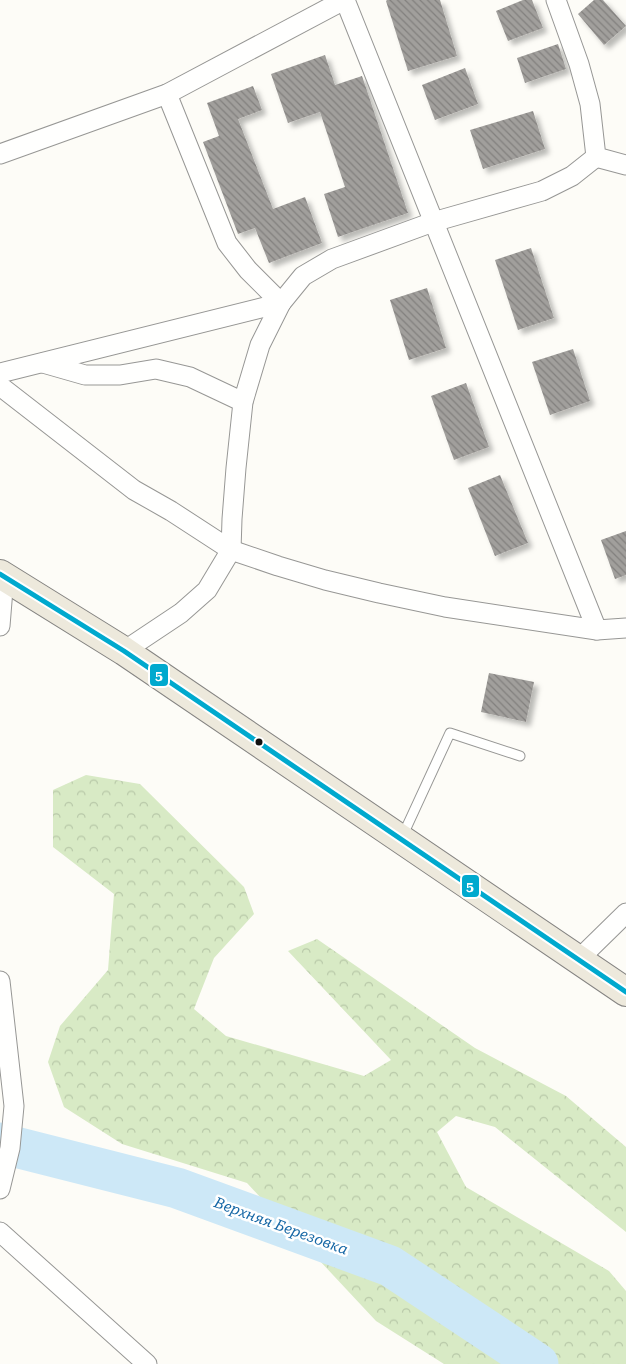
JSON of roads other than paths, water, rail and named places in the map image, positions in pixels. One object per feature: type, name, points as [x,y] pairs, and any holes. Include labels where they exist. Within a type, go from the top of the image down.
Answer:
[{"type":"main road","points":[[2,575],[124,651],[626,992]]},
{"type":"street","points":[[0,154],[168,94],[345,0],[597,630]]},
{"type":"street","points":[[556,0],[579,64],[590,104],[596,157]]},
{"type":"street","points":[[168,94],[227,243],[248,270],[281,303]]},
{"type":"street","points":[[124,651],[181,613],[208,590],[231,550],[235,477],[243,402],[260,345],[281,303],[303,276],[332,259],[434,222],[542,191],[572,176],[596,157]]},
{"type":"street","points":[[596,157],[626,165]]},
{"type":"street","points":[[0,373],[281,303]]},
{"type":"street","points":[[41,363],[85,375],[120,375],[156,369],[190,377],[243,402]]},
{"type":"street","points":[[0,386],[134,490],[231,550],[325,580],[445,607],[597,630],[626,628]]},
{"type":"street","points":[[0,626],[2,575]]},
{"type":"street","points":[[578,960],[626,914]]},
{"type":"street","points":[[0,981],[14,1106],[10,1148],[0,1189]]},
{"type":"street","points":[[0,1232],[147,1364]]},
{"type":"lane","points":[[401,840],[450,733],[520,756]]},
{"type":"waterway","name":"Верхняя Березовка","points":[[0,1143],[177,1188],[390,1266],[538,1364]]}]
